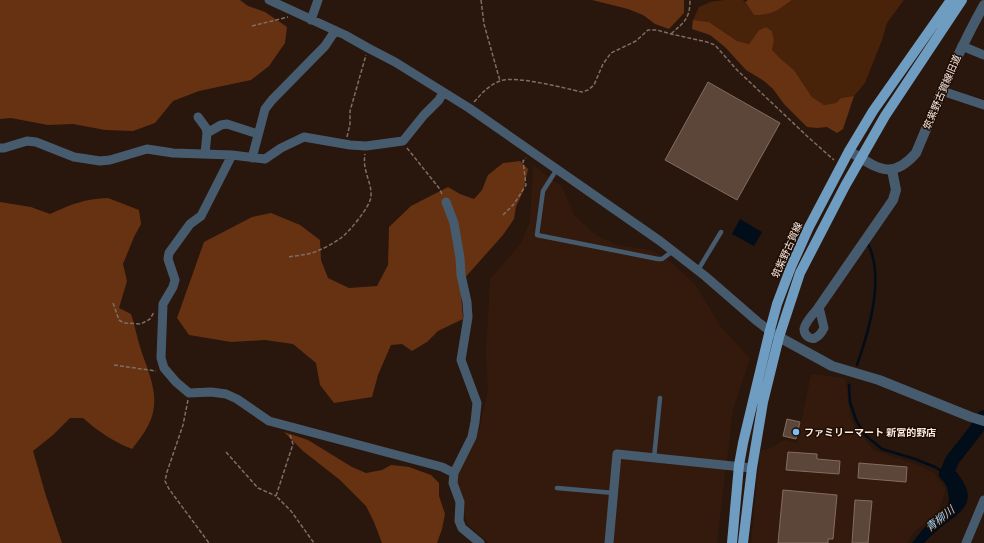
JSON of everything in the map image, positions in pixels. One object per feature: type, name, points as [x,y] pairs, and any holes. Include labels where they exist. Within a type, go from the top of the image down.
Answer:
[{"type":"main road","name":"筑紫野古賀線","points":[[732,543],[739,466],[754,391],[777,304],[791,267],[809,227],[849,151],[874,111],[951,0]]},
{"type":"main road","points":[[743,543],[752,468],[763,402],[779,337],[800,273],[860,157],[885,116],[962,0]]},
{"type":"street","points":[[269,0],[368,48],[469,108],[673,251],[779,337],[832,366],[879,380],[984,421]]},
{"type":"street","points":[[311,20],[318,0]]},
{"type":"street","name":"筑紫野古賀線旧道","points":[[892,170],[908,162],[916,153],[962,46],[984,6]]},
{"type":"street","points":[[252,158],[266,109],[272,100],[325,46],[335,31]]},
{"type":"street","points":[[962,46],[984,55]]},
{"type":"street","points":[[942,91],[984,105]]},
{"type":"street","points":[[0,148],[27,141],[36,142],[74,158],[100,161],[110,160],[147,149],[173,153],[232,155],[265,159],[281,148],[304,137],[346,145],[366,146],[403,141],[424,115],[439,100],[443,92]]},
{"type":"street","points":[[198,117],[206,128],[207,134],[205,154]]},
{"type":"street","points":[[207,134],[221,125],[227,124],[258,134]]},
{"type":"street","points":[[819,307],[892,200],[896,190],[892,170],[880,169],[849,151]]},
{"type":"street","points":[[232,155],[201,216],[190,224],[169,253],[168,259],[175,280],[173,287],[163,304],[161,358],[164,368],[176,382],[189,393],[211,392],[226,394],[269,421],[442,467],[454,473]]},
{"type":"street","points":[[446,202],[454,223],[460,258],[461,276],[467,302],[468,317],[462,360],[477,403],[472,437],[454,473],[453,483],[460,502],[459,521],[462,528],[480,543]]},
{"type":"street","points":[[609,543],[617,454],[752,468]]},
{"type":"street","points":[[966,543],[984,500]]},
{"type":"lane","points":[[557,169],[543,191],[537,235],[658,259],[662,259],[673,251]]},
{"type":"lane","points":[[698,270],[721,232]]},
{"type":"lane","points":[[654,458],[660,398]]},
{"type":"lane","points":[[557,488],[614,493]]},
{"type":"path","points":[[481,0],[484,24],[500,81]]},
{"type":"path","points":[[671,34],[687,18],[690,12],[690,0]]},
{"type":"path","points":[[252,26],[292,16],[294,11]]},
{"type":"path","points":[[469,108],[487,88],[509,78],[582,92],[588,90],[594,85],[603,64],[611,53],[636,41],[648,30],[657,30],[715,45],[738,70],[808,137],[841,166]]},
{"type":"path","points":[[346,145],[350,124],[350,110],[368,48]]},
{"type":"path","points":[[403,141],[439,188],[446,202]]},
{"type":"path","points":[[289,256],[316,252],[342,237],[365,211],[370,203],[371,196],[365,170],[364,158],[366,146]]},
{"type":"path","points":[[503,215],[514,204],[526,185],[523,161],[530,152]]},
{"type":"path","points":[[113,303],[122,322],[138,325],[150,319],[159,304],[163,304]]},
{"type":"path","points":[[114,365],[162,372],[166,370]]},
{"type":"path","points":[[189,393],[183,424],[165,481],[169,489],[209,543]]},
{"type":"path","points":[[276,496],[293,444],[287,427]]},
{"type":"path","points":[[226,452],[258,488],[276,496],[292,511],[314,543]]},
{"type":"shaded area","points":[[0,0],[240,0],[248,6],[265,12],[287,27],[285,43],[269,66],[251,80],[199,91],[173,101],[155,123],[133,131],[105,130],[73,124],[48,125],[11,118],[0,119]]},
{"type":"shaded area","points":[[592,0],[684,0],[684,13],[669,29],[655,24],[643,15],[628,9]]},
{"type":"shaded area","points":[[743,0],[754,15],[774,12],[792,0],[904,0],[887,23],[865,83],[854,96],[841,98],[836,103],[824,105],[812,97],[794,70],[772,50],[774,40],[772,31],[766,27],[759,30],[749,44],[737,41],[709,22],[693,20],[699,7],[710,2]]},
{"type":"shaded area","points":[[748,0],[792,0],[774,12],[754,15],[745,2]]},
{"type":"shaded area","points":[[693,20],[709,22],[737,41],[749,44],[759,30],[766,27],[772,31],[774,40],[772,50],[794,70],[812,97],[824,105],[836,103],[841,98],[854,96],[843,129],[837,133],[827,127],[807,127],[784,104],[773,89],[764,81],[746,70],[725,47],[710,35],[692,29]]},
{"type":"shaded area","points":[[520,161],[528,169],[523,192],[516,206],[514,219],[503,235],[462,281],[461,293],[463,319],[438,331],[427,342],[412,351],[402,344],[391,345],[378,375],[372,397],[334,403],[320,385],[316,363],[293,344],[265,340],[231,342],[189,335],[177,318],[204,242],[252,217],[271,213],[300,225],[320,240],[321,260],[328,278],[349,288],[377,286],[388,265],[389,227],[411,206],[448,187],[460,194],[474,199],[482,190],[488,175],[503,163]]},
{"type":"shaded area","points":[[533,165],[562,187],[575,216],[596,235],[618,245],[651,250],[666,258],[695,284],[721,327],[750,358],[733,410],[717,543],[489,543],[468,525],[455,482],[459,467],[480,427],[488,390],[486,353],[490,279],[521,243],[530,221]]},
{"type":"shaded area","points":[[108,198],[139,210],[141,224],[123,264],[127,281],[119,308],[131,314],[152,382],[154,393],[153,412],[146,430],[132,449],[106,436],[83,418],[70,418],[53,435],[33,451],[62,543],[0,543],[0,202],[31,207],[50,214],[78,203]]},
{"type":"shaded area","points":[[811,374],[845,378],[851,420],[873,450],[921,466],[934,473],[946,490],[937,515],[914,532],[907,543],[751,543],[760,451],[773,447],[784,440],[797,443]]},
{"type":"shaded area","points":[[284,432],[308,440],[352,467],[366,473],[382,470],[391,465],[409,467],[431,475],[439,483],[439,496],[445,514],[437,543],[382,543],[366,506],[340,480],[303,451]]},
{"type":"water","points":[[740,219],[762,232],[754,246],[732,234]]},
{"type":"water","points":[[948,463],[956,471],[965,485],[968,492],[966,504],[958,514],[924,543],[912,543],[924,528],[940,518],[947,511],[949,499],[947,487],[939,474]]},
{"type":"building","points":[[708,82],[780,123],[737,200],[665,160]]},
{"type":"building","points":[[787,419],[800,422],[796,439],[783,436]]},
{"type":"building","points":[[788,452],[817,454],[817,459],[840,461],[839,474],[786,470]]},
{"type":"building","points":[[859,463],[907,467],[906,482],[858,478]]},
{"type":"building","points":[[783,490],[837,495],[833,539],[828,539],[828,543],[778,543]]},
{"type":"building","points":[[855,500],[872,501],[868,543],[852,543]]},
{"type":"waterway","points":[[857,365],[870,321],[875,288],[873,258],[868,244]]},
{"type":"waterway","points":[[849,385],[850,402],[856,420],[865,435],[882,449],[915,459],[943,472]]},
{"type":"waterway","name":"青柳川","points":[[953,479],[946,474],[953,459],[976,430],[984,417]]},
{"type":"place","name":"ファミリーマート 新宮的野店","points":[[796,432]]}]
